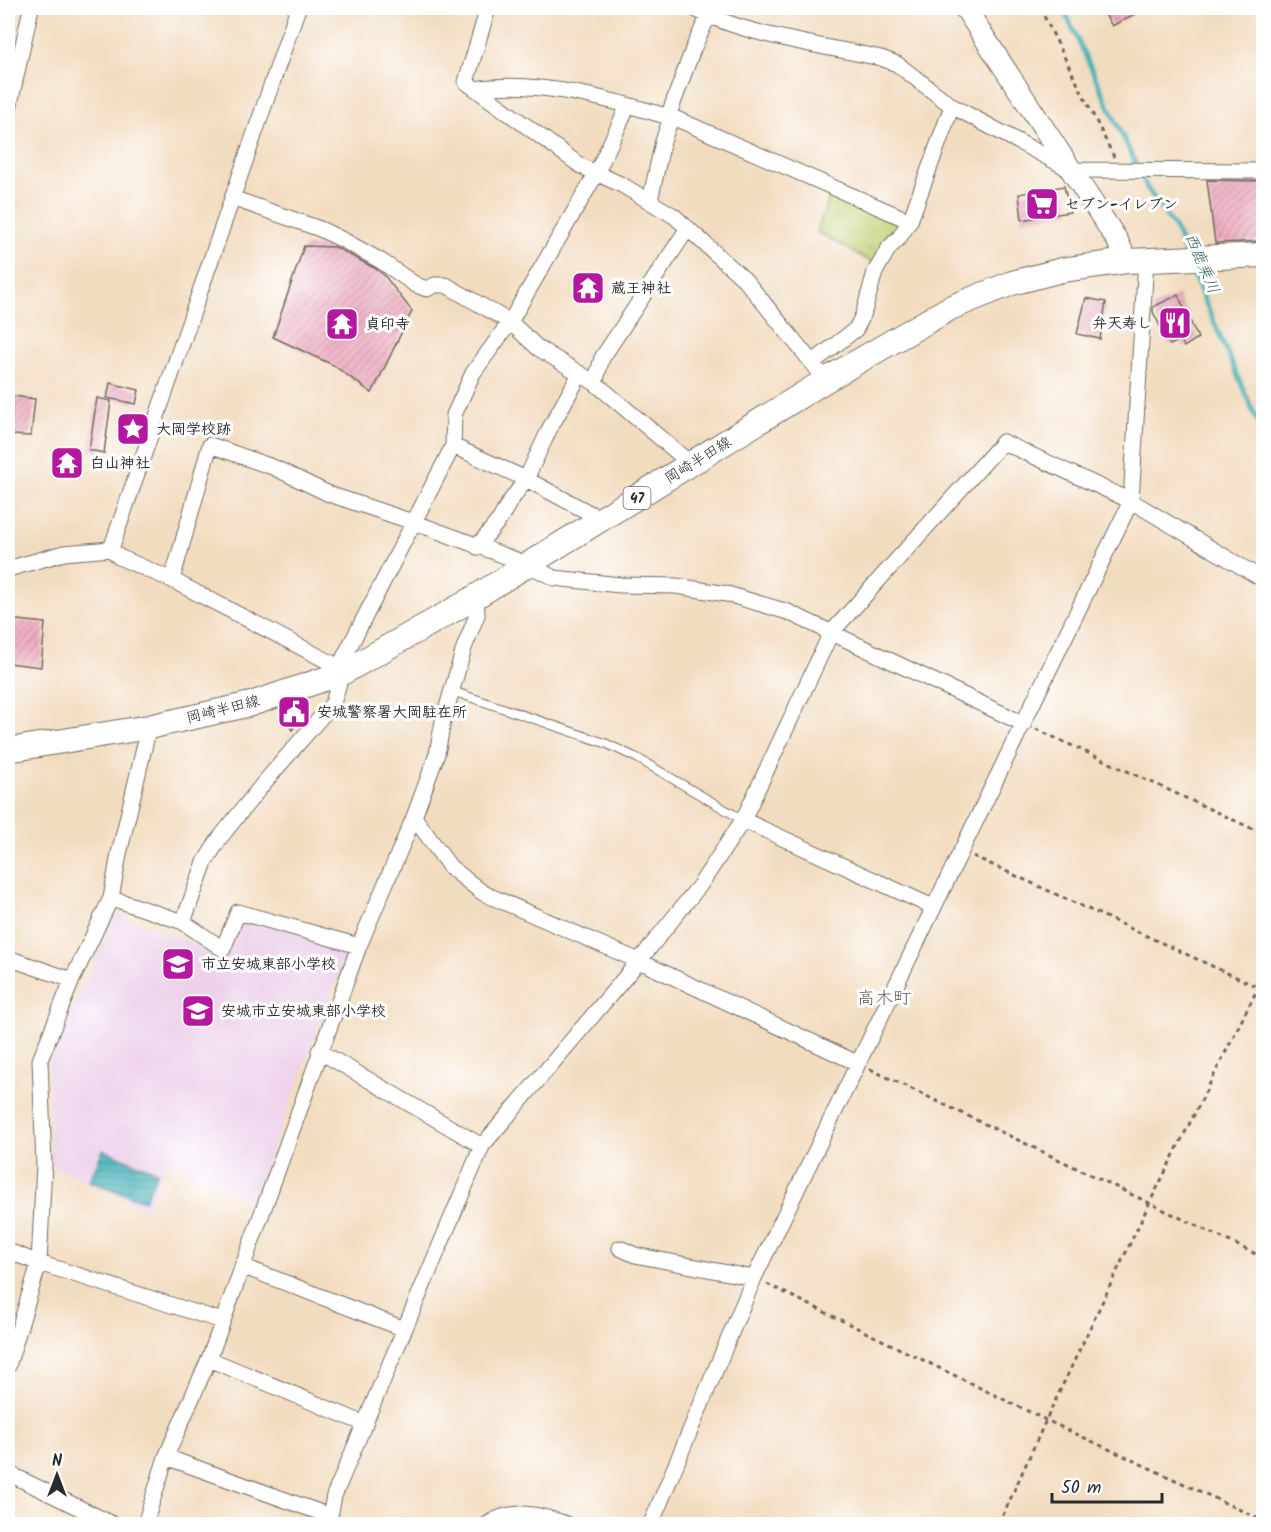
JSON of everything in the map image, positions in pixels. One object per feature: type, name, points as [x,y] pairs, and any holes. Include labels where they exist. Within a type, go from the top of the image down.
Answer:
[{"type":"main road","name":"岡崎半田線","points":[[8,750],[149,727],[251,704],[341,670],[476,596],[691,464],[819,372],[950,308],[1012,283],[1062,270],[1137,261],[1263,255]]},
{"type":"street","points":[[8,113],[14,52],[31,8]]},
{"type":"street","points":[[111,549],[298,8]]},
{"type":"street","points":[[488,8],[466,82],[581,166],[622,185],[674,216],[745,280],[819,372],[856,329],[864,315],[874,272],[910,221],[952,106]]},
{"type":"street","points":[[693,8],[763,32],[881,58],[897,64],[952,106],[1071,170],[1263,171]]},
{"type":"street","points":[[651,1524],[754,1278],[1131,501],[1137,261],[1117,240],[965,8]]},
{"type":"street","points":[[650,201],[669,117],[693,49],[710,12]]},
{"type":"street","points":[[476,89],[501,86],[563,92],[669,117],[910,221]]},
{"type":"street","points":[[183,922],[205,862],[219,839],[333,703],[341,670],[453,446],[454,415],[473,373],[510,322],[596,174],[628,106]]},
{"type":"street","points":[[232,198],[343,240],[381,261],[417,285],[427,289],[435,285],[446,285],[456,289],[510,322],[538,348],[595,383],[691,464]]},
{"type":"street","points":[[595,383],[602,358],[688,228]]},
{"type":"street","points":[[477,547],[500,519],[526,479],[550,428],[580,374]]},
{"type":"street","points":[[166,1457],[332,1520],[334,1496],[482,1146],[639,961],[700,885],[743,820],[831,633],[1003,442],[1131,501],[1263,580]]},
{"type":"street","points":[[172,580],[210,445],[275,468],[328,494],[527,564],[554,578],[620,585],[676,586],[727,594],[788,612],[1024,724]]},
{"type":"street","points":[[453,446],[526,479],[602,519]]},
{"type":"street","points":[[8,569],[64,553],[111,549],[119,557],[172,580],[341,670]]},
{"type":"street","points":[[145,1524],[166,1457],[209,1359],[319,1051],[359,946],[414,817],[437,754],[443,721],[464,648],[477,615],[476,596]]},
{"type":"street","points":[[8,1366],[39,1263],[44,1165],[40,1060],[72,980],[111,898],[149,727]]},
{"type":"street","points":[[414,817],[450,867],[483,893],[639,961],[857,1063]]},
{"type":"street","points":[[743,820],[933,907]]},
{"type":"street","points":[[111,898],[183,922],[223,949],[238,912],[359,946]]},
{"type":"street","points":[[8,958],[72,980]]},
{"type":"street","points":[[319,1051],[482,1146]]},
{"type":"street","points":[[620,1248],[635,1255],[754,1278]]},
{"type":"street","points":[[8,1251],[222,1322]]},
{"type":"street","points":[[242,1266],[404,1329]]},
{"type":"street","points":[[209,1359],[366,1424]]},
{"type":"street","points":[[8,1473],[112,1524]]},
{"type":"street","points":[[488,1524],[509,1515],[526,1514],[566,1524]]},
{"type":"lane","points":[[452,691],[605,743],[637,758],[743,820]]},
{"type":"path","points":[[1040,8],[1120,170]]},
{"type":"path","points":[[1024,724],[1263,834]]},
{"type":"path","points":[[961,850],[1263,990]]},
{"type":"path","points":[[999,1524],[1149,1204],[1263,976]]},
{"type":"path","points":[[857,1063],[1263,1258]]},
{"type":"path","points":[[754,1278],[1046,1420],[1263,1521]]},
{"type":"shaded area","name":"安城市立安城東部小学校","points":[[116,913],[225,956],[236,917],[342,946],[346,953],[253,1202],[168,1163],[147,1209],[51,1166],[48,1065]]},
{"type":"green space","points":[[830,195],[899,223],[875,264],[817,232]]},
{"type":"water","points":[[103,1150],[158,1172],[144,1201],[89,1181]]},
{"type":"building","points":[[1101,8],[1146,8],[1112,26]]},
{"type":"building","points":[[1207,180],[1263,181],[1263,241],[1215,243]]},
{"type":"building","points":[[1064,186],[1070,212],[1022,220],[1019,194]]},
{"type":"building","name":"貞印寺","points":[[304,246],[335,247],[376,269],[384,275],[412,311],[372,393],[333,365],[273,337]]},
{"type":"building","name":"弁天寿し","points":[[1178,295],[1198,338],[1184,347],[1181,340],[1170,345],[1153,312],[1153,307]]},
{"type":"building","points":[[1086,298],[1106,302],[1100,339],[1077,334]]},
{"type":"building","points":[[110,383],[139,390],[136,404],[107,398]]},
{"type":"building","points":[[13,396],[35,399],[31,436],[10,435]]},
{"type":"building","points":[[97,398],[111,401],[104,453],[89,450]]},
{"type":"building","points":[[8,619],[45,623],[41,667],[8,663]]},
{"type":"building","points":[[304,701],[306,710],[292,730],[280,709]]},
{"type":"waterway","name":"西鹿乗川","points":[[1063,8],[1147,188],[1176,230],[1184,252]]},
{"type":"waterway","name":"西鹿乗川","points":[[1189,265],[1264,436]]},
{"type":"place","name":"セブン-イレブン","points":[[1042,204]]},
{"type":"place","name":"蔵王神社","points":[[588,288]]},
{"type":"place","name":"弁天寿し","points":[[1175,323]]},
{"type":"place","name":"貞印寺","points":[[342,324]]},
{"type":"place","name":"大岡学校跡","points":[[133,429]]},
{"type":"place","name":"白山神社","points":[[67,463]]},
{"type":"place","name":"安城警察署大岡駐在所","points":[[294,712]]},
{"type":"place","name":"市立安城東部小学校","points":[[178,964]]},
{"type":"place","name":"安城市立安城東部小学校","points":[[198,1011]]},
{"type":"district","name":"高木町","points":[[884,998]]}]
